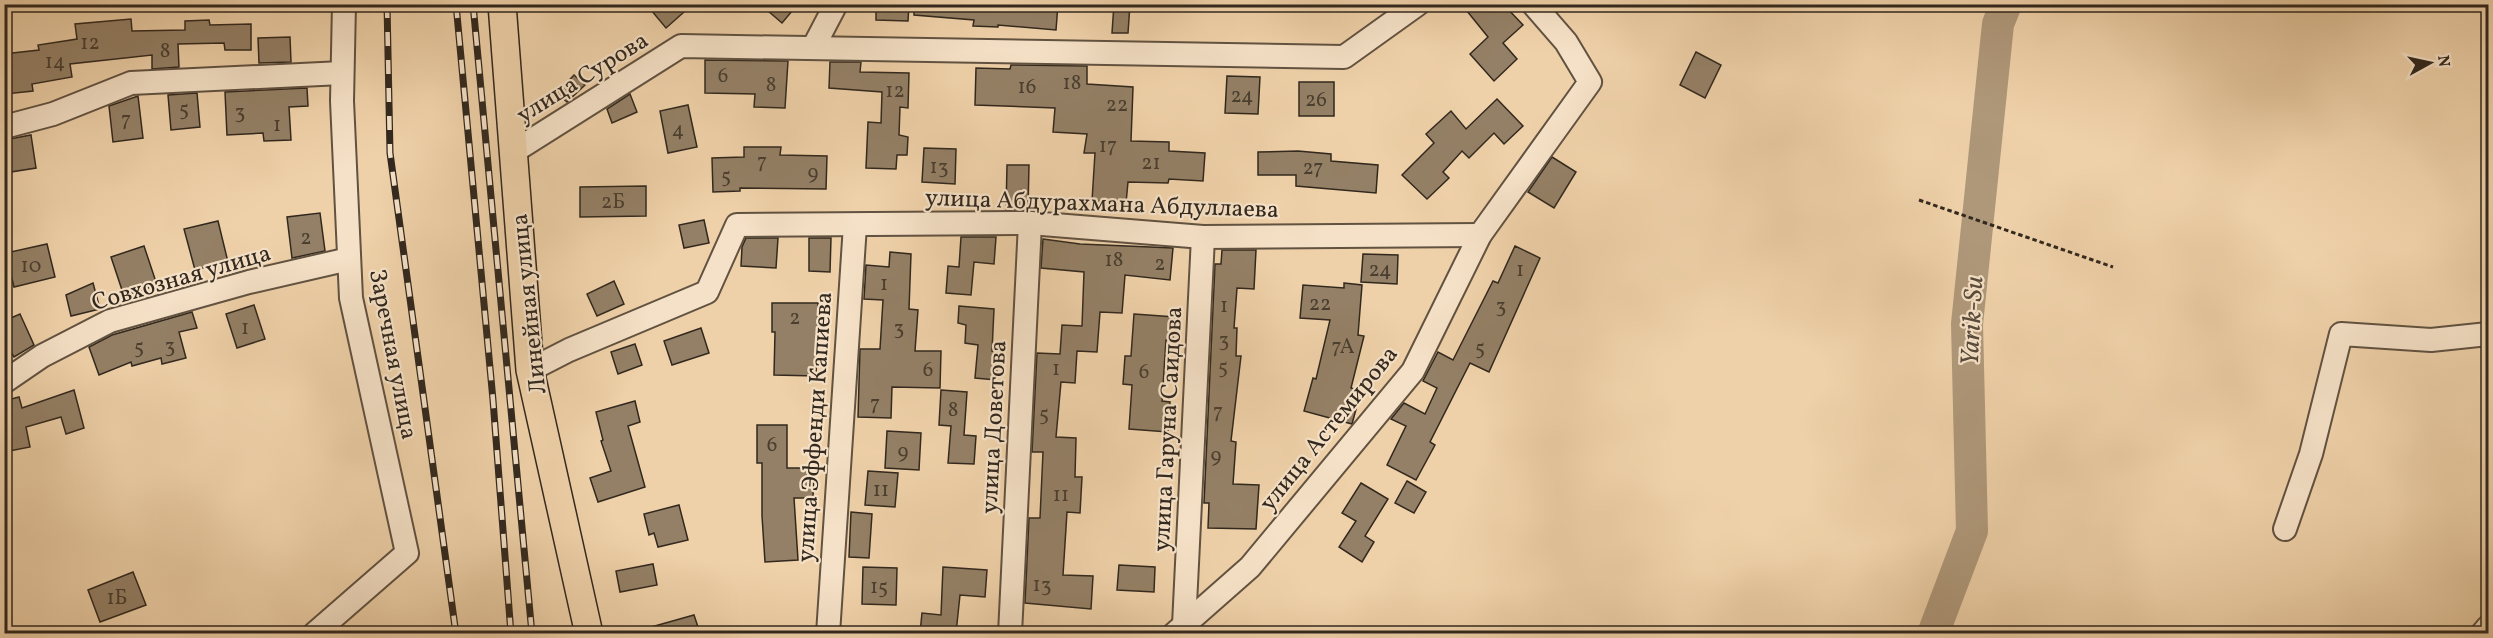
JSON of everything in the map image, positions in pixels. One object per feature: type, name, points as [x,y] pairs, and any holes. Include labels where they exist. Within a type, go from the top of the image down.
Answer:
[{"type":"main road","name":"Линейная улица","points":[[502,4],[530,370],[589,633]]},
{"type":"street","name":"Заречная улица","points":[[314,633],[407,553],[351,298],[342,73],[344,4]]},
{"type":"street","points":[[813,48],[836,4]]},
{"type":"street","name":"улица Сурова","points":[[513,152],[681,46],[1344,57],[1418,4]]},
{"type":"street","name":"улица Астемирова","points":[[1179,629],[1250,567],[1413,371],[1480,235],[1590,82],[1566,42],[1533,4]]},
{"type":"street","points":[[4,127],[54,114],[131,83],[342,73]]},
{"type":"street","name":"улица Абдурахмана Абдуллаева","points":[[530,370],[569,350],[707,292],[737,225],[1030,224],[1203,237],[1480,235]]},
{"type":"street","name":"улица Доветова","points":[[1010,633],[1030,224]]},
{"type":"street","name":"улица Эффенди Капиева","points":[[828,633],[855,225]]},
{"type":"street","name":"улица Гаруна Саидова","points":[[1179,629],[1203,237]]},
{"type":"street","name":"Совхозная улица","points":[[4,382],[42,356],[110,321],[249,282],[349,259]]},
{"type":"street","points":[[2285,529],[2311,454],[2340,334],[2431,340],[2488,334]]},
{"type":"street","points":[[2482,633],[2488,627]]},
{"type":"path","points":[[1919,200],[2113,267]]},
{"type":"building","points":[[646,4],[693,4],[666,28]]},
{"type":"building","points":[[760,4],[798,4],[782,23]]},
{"type":"building","points":[[876,4],[909,4],[908,21],[876,20]]},
{"type":"building","points":[[914,4],[1058,4],[1056,30],[998,25],[998,27],[973,26],[974,20],[914,15]]},
{"type":"building","points":[[1114,4],[1130,4],[1128,33],[1112,33]]},
{"type":"building","points":[[1475,4],[1503,4],[1523,25],[1503,43],[1517,59],[1494,81],[1470,54],[1488,37],[1467,11]]},
{"type":"building","points":[[131,19],[132,31],[185,30],[185,21],[209,20],[210,25],[251,24],[251,50],[225,50],[224,43],[178,44],[179,67],[152,69],[152,55],[70,64],[72,77],[32,84],[33,91],[5,94],[4,54],[39,50],[38,45],[77,39],[75,24]]},
{"type":"building","points":[[290,37],[291,62],[259,63],[258,38]]},
{"type":"building","points":[[1696,52],[1721,65],[1705,98],[1680,85]]},
{"type":"building","points":[[705,60],[788,61],[785,108],[754,107],[755,94],[705,93]]},
{"type":"building","points":[[830,62],[861,62],[860,72],[909,73],[908,108],[900,107],[899,135],[908,137],[907,155],[897,155],[896,169],[866,168],[868,122],[881,123],[882,92],[829,88]]},
{"type":"building","points":[[1011,65],[1087,66],[1087,84],[1133,87],[1131,141],[1169,142],[1169,151],[1205,153],[1203,181],[1169,179],[1168,183],[1128,182],[1126,203],[1092,201],[1095,153],[1084,153],[1087,134],[1053,132],[1055,108],[975,105],[976,68],[1010,69]]},
{"type":"building","points":[[574,75],[585,85],[567,102],[557,93]]},
{"type":"building","points":[[1227,76],[1260,77],[1258,114],[1225,113]]},
{"type":"building","points":[[1299,82],[1334,82],[1334,116],[1299,116]]},
{"type":"building","points":[[307,88],[308,106],[289,107],[291,140],[264,141],[263,133],[227,135],[225,92]]},
{"type":"building","points":[[197,93],[200,127],[171,130],[168,95]]},
{"type":"building","points":[[630,94],[637,112],[612,123],[607,109]]},
{"type":"building","points":[[138,96],[143,138],[113,142],[109,106]]},
{"type":"building","points":[[1497,99],[1523,126],[1504,144],[1494,133],[1469,158],[1462,151],[1443,172],[1449,178],[1427,199],[1402,175],[1434,143],[1426,134],[1451,111],[1466,129]]},
{"type":"building","points":[[688,105],[697,147],[668,153],[660,111]]},
{"type":"building","points":[[31,135],[36,168],[4,173],[4,140]]},
{"type":"building","points":[[744,147],[781,147],[780,155],[827,156],[826,189],[740,188],[740,191],[713,192],[712,158],[744,157]]},
{"type":"building","points":[[924,148],[956,149],[955,184],[922,182]]},
{"type":"building","points":[[1298,151],[1331,154],[1331,161],[1378,165],[1376,193],[1296,186],[1296,175],[1258,175],[1258,152]]},
{"type":"building","points":[[1552,157],[1576,172],[1554,208],[1528,192]]},
{"type":"building","points":[[1007,165],[1029,165],[1028,210],[1006,210]]},
{"type":"building","points":[[646,186],[646,216],[580,217],[580,187]]},
{"type":"building","points":[[320,213],[325,251],[292,258],[287,217]]},
{"type":"building","points":[[704,220],[709,243],[684,248],[679,225]]},
{"type":"building","points":[[218,221],[228,262],[195,270],[184,229]]},
{"type":"building","points":[[961,237],[996,237],[994,264],[974,262],[971,295],[946,293],[948,266],[959,267]]},
{"type":"building","points":[[746,238],[778,238],[776,268],[741,266],[742,247]]},
{"type":"building","points":[[809,238],[831,238],[830,272],[809,271]]},
{"type":"building","points":[[1043,239],[1080,244],[1173,248],[1170,280],[1125,275],[1122,313],[1100,312],[1097,352],[1077,351],[1075,383],[1061,382],[1056,437],[1076,438],[1075,477],[1082,477],[1080,513],[1067,512],[1063,575],[1093,576],[1091,609],[1025,603],[1029,518],[1040,518],[1043,452],[1032,452],[1037,353],[1060,354],[1062,325],[1082,326],[1084,272],[1041,268]]},
{"type":"building","points":[[47,244],[55,277],[14,287],[6,253]]},
{"type":"building","points":[[144,246],[157,285],[124,296],[111,257]]},
{"type":"building","points":[[1515,246],[1540,258],[1489,372],[1470,363],[1430,442],[1435,445],[1416,480],[1387,465],[1406,426],[1391,419],[1404,403],[1425,414],[1437,388],[1423,381],[1438,352],[1453,360],[1493,281],[1498,283]]},
{"type":"building","points":[[1222,250],[1256,250],[1254,289],[1237,288],[1234,328],[1237,328],[1236,356],[1241,356],[1231,441],[1236,442],[1233,484],[1259,485],[1256,529],[1208,528],[1209,503],[1204,503],[1215,264],[1221,264]]},
{"type":"building","points":[[890,252],[911,254],[909,309],[918,310],[915,351],[941,351],[940,388],[892,387],[891,418],[858,417],[860,349],[880,349],[883,300],[864,299],[866,265],[889,267]]},
{"type":"building","points":[[1363,254],[1398,255],[1397,284],[1361,282]]},
{"type":"building","points":[[614,281],[624,304],[597,316],[587,294]]},
{"type":"building","points":[[93,283],[100,309],[71,316],[66,295]]},
{"type":"building","points":[[1344,283],[1362,285],[1358,335],[1364,336],[1351,388],[1361,391],[1352,424],[1304,411],[1313,378],[1316,379],[1330,320],[1300,318],[1303,285],[1344,288]]},
{"type":"building","points":[[772,303],[818,303],[816,376],[774,375],[775,332],[772,332]]},
{"type":"building","points":[[254,305],[265,339],[237,348],[226,314]]},
{"type":"building","points":[[959,306],[994,309],[992,351],[998,352],[996,380],[975,378],[978,345],[965,343],[966,325],[958,323]]},
{"type":"building","points":[[192,312],[197,328],[179,332],[186,358],[162,364],[161,358],[132,366],[131,362],[99,375],[89,347],[112,335]]},
{"type":"building","points":[[20,314],[34,345],[14,357],[4,341],[4,321]]},
{"type":"building","points":[[1134,314],[1175,317],[1173,340],[1166,340],[1162,401],[1170,402],[1168,432],[1129,429],[1132,385],[1123,384],[1125,356],[1131,356]]},
{"type":"building","points":[[701,328],[709,353],[672,365],[664,341]]},
{"type":"building","points":[[635,344],[642,365],[618,374],[611,352]]},
{"type":"building","points":[[74,390],[84,428],[66,434],[61,417],[26,427],[30,447],[4,452],[4,401],[19,397],[22,408]]},
{"type":"building","points":[[941,390],[967,392],[964,435],[976,436],[974,464],[948,463],[951,426],[939,425]]},
{"type":"building","points":[[635,401],[640,422],[628,426],[645,487],[598,502],[590,478],[611,471],[601,441],[603,440],[596,412]]},
{"type":"building","points":[[757,425],[787,425],[787,468],[814,468],[813,498],[794,498],[798,560],[765,562],[762,463],[757,463]]},
{"type":"building","points":[[887,431],[921,433],[919,470],[885,468]]},
{"type":"building","points":[[868,471],[898,473],[895,507],[865,505]]},
{"type":"building","points":[[1407,481],[1426,492],[1414,513],[1395,503]]},
{"type":"building","points":[[1361,483],[1388,499],[1365,536],[1374,542],[1362,562],[1339,547],[1356,521],[1342,513]]},
{"type":"building","points":[[679,505],[688,540],[658,547],[654,533],[649,535],[644,514]]},
{"type":"building","points":[[851,512],[872,514],[869,558],[849,557]]},
{"type":"building","points":[[653,564],[657,585],[620,592],[616,571]]},
{"type":"building","points":[[1119,565],[1155,567],[1154,592],[1117,590]]},
{"type":"building","points":[[863,567],[897,568],[896,605],[862,604]]},
{"type":"building","points":[[943,567],[987,570],[985,597],[960,595],[956,633],[920,633],[922,613],[941,615]]},
{"type":"building","points":[[133,572],[146,605],[100,622],[88,590]]},
{"type":"building","points":[[694,615],[700,633],[645,633],[644,629]]},
{"type":"waterway","name":"Yarik-Su","points":[[1933,634],[1972,531],[1967,324],[1998,24],[2006,4]]},
{"type":"railway","points":[[387,4],[390,153],[456,634]]},
{"type":"railway","points":[[456,4],[493,400],[511,634]]},
{"type":"railway","points":[[473,4],[532,634]]}]
